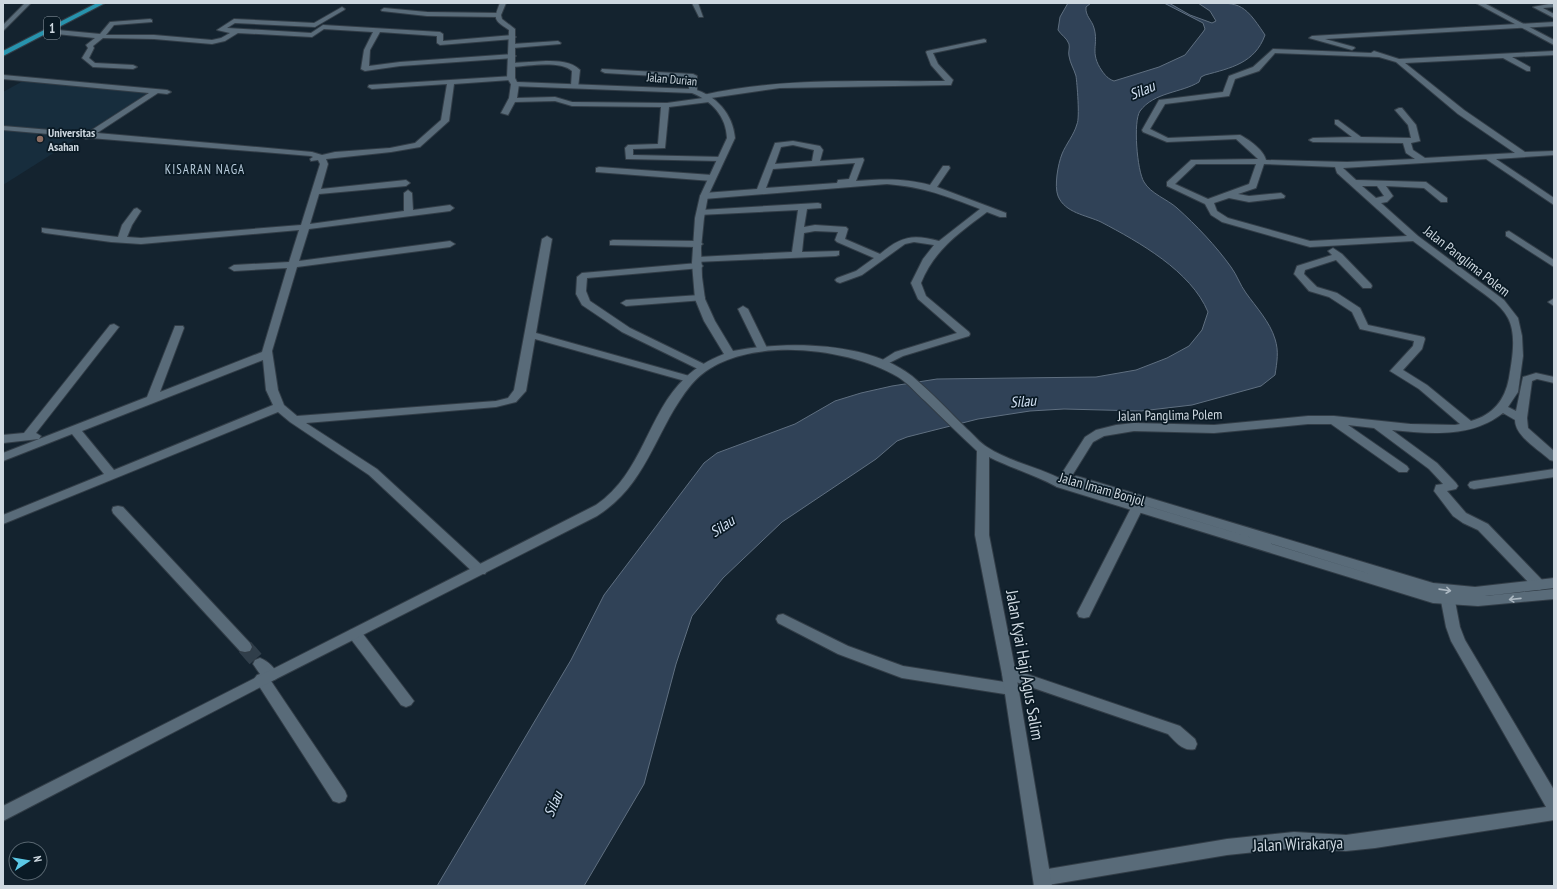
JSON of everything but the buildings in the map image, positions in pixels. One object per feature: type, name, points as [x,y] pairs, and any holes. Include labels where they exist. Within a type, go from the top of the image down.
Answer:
[{"type":"highway","name":"1","points":[[3,54],[102,3]]},
{"type":"street","points":[[3,29],[28,3]]},
{"type":"street","points":[[503,3],[498,15],[499,20],[511,28],[513,41],[512,100],[505,114]]},
{"type":"street","points":[[694,3],[701,16]]},
{"type":"street","points":[[1479,3],[1519,26],[1554,43]]},
{"type":"street","points":[[1554,5],[1536,7],[1554,16]]},
{"type":"street","points":[[315,25],[342,9]]},
{"type":"street","points":[[384,10],[427,14],[498,15]]},
{"type":"street","points":[[133,67],[93,65],[87,60],[86,54],[91,48],[89,44],[102,36],[114,22],[150,21]]},
{"type":"street","points":[[323,27],[312,35],[220,30],[234,21],[315,25],[377,32],[439,34],[440,43],[513,41],[558,43]]},
{"type":"street","points":[[1524,155],[1461,112],[1398,61],[1381,55],[1312,38],[1554,24]]},
{"type":"street","points":[[47,31],[102,36],[154,37],[212,42],[223,40],[237,31]]},
{"type":"street","points":[[377,32],[367,50],[365,69],[400,64],[512,61],[550,63],[570,65],[576,70],[575,86]]},
{"type":"street","points":[[512,100],[552,99],[572,104],[665,105],[688,104],[743,90],[780,86],[948,83],[949,80],[935,65],[929,52],[984,41]]},
{"type":"street","points":[[1209,203],[1211,200],[1253,186],[1261,162],[1261,156],[1240,138],[1167,140],[1146,130],[1162,102],[1226,94],[1232,78],[1256,68],[1273,51],[1381,55]]},
{"type":"street","points":[[1398,61],[1554,53]]},
{"type":"street","points":[[1505,56],[1527,69]]},
{"type":"street","points":[[605,71],[693,76],[693,91]]},
{"type":"street","points":[[3,77],[167,92],[90,138],[3,133]]},
{"type":"street","name":"Jalan Durian","points":[[372,87],[451,82],[513,81],[575,86],[693,91],[721,108],[731,130],[731,138],[704,196],[698,226],[698,263],[700,298],[709,321],[730,356]]},
{"type":"street","points":[[3,128],[90,138],[320,160],[336,154],[390,150],[399,146],[417,145],[445,121],[451,82]]},
{"type":"street","points":[[90,138],[157,91]]},
{"type":"street","points":[[665,105],[662,146],[631,147],[629,148],[629,157],[720,159]]},
{"type":"street","points":[[1313,140],[1391,139],[1416,141],[1412,125],[1399,110]]},
{"type":"street","points":[[1338,122],[1360,140]]},
{"type":"street","points":[[1407,141],[1408,150],[1424,161]]},
{"type":"street","points":[[761,190],[778,145],[793,143],[817,148],[820,150],[815,164]]},
{"type":"street","points":[[1415,238],[1310,244],[1225,220],[1215,214],[1209,203],[1176,190],[1170,184],[1197,161],[1341,165],[1554,153]]},
{"type":"street","points":[[1488,157],[1554,202]]},
{"type":"street","points":[[320,160],[317,192],[267,354],[272,390],[279,407],[294,420],[373,472],[480,570]]},
{"type":"street","points":[[704,196],[851,181],[860,161],[770,167]]},
{"type":"street","name":"Jalan Panglima Polem","points":[[1063,480],[1089,440],[1100,433],[1116,429],[1134,427],[1214,429],[1280,421],[1334,420],[1433,429],[1455,429],[1487,420],[1502,408],[1512,392],[1518,356],[1517,336],[1513,318],[1500,302],[1415,238],[1372,201],[1340,171],[1339,168],[1341,165]]},
{"type":"street","points":[[932,188],[946,168]]},
{"type":"street","points":[[599,170],[712,178]]},
{"type":"street","points":[[761,190],[886,181],[916,184],[932,188],[1003,215]]},
{"type":"street","points":[[317,192],[406,182]]},
{"type":"street","points":[[1353,183],[1426,185],[1444,200]]},
{"type":"street","points":[[1372,201],[1384,200],[1389,196],[1380,184]]},
{"type":"street","points":[[408,192],[409,214]]},
{"type":"street","points":[[1228,195],[1249,199],[1281,196]]},
{"type":"street","points":[[701,213],[818,206]]},
{"type":"street","points":[[45,230],[120,240],[141,241],[306,227],[450,208]]},
{"type":"street","points":[[797,255],[803,208]]},
{"type":"street","points":[[882,364],[899,354],[965,334],[922,297],[916,283],[920,268],[940,244],[987,208]]},
{"type":"street","points":[[120,240],[127,225],[137,211]]},
{"type":"street","points":[[799,233],[801,231],[815,228],[843,229],[840,240],[881,258]]},
{"type":"street","points":[[1509,234],[1554,264]]},
{"type":"street","points":[[840,280],[859,273],[881,258],[894,245],[912,238],[940,244]]},
{"type":"street","points":[[294,420],[496,404],[512,400],[520,391],[547,239]]},
{"type":"street","points":[[613,243],[698,244]]},
{"type":"street","points":[[234,268],[294,264],[450,244]]},
{"type":"street","points":[[1325,244],[1339,256],[1367,286]]},
{"type":"street","points":[[702,368],[626,330],[586,303],[581,298],[582,277],[586,275],[698,263],[836,253]]},
{"type":"street","points":[[1339,256],[1300,268],[1299,274],[1313,289],[1333,295],[1356,310],[1364,327],[1420,339],[1418,347],[1396,371],[1423,387],[1470,426]]},
{"type":"street","points":[[626,303],[700,298]]},
{"type":"street","points":[[743,309],[762,348]]},
{"type":"street","points":[[27,437],[114,327]]},
{"type":"street","points":[[152,398],[179,328]]},
{"type":"street","points":[[529,334],[689,379]]},
{"type":"street","name":"Jalan Imam Bonjol","points":[[3,814],[264,673],[356,634],[589,515],[613,499],[629,480],[669,408],[689,379],[702,368],[730,356],[762,348],[812,348],[857,355],[882,364],[902,374],[983,450],[1016,466],[1420,594],[1448,601],[1479,602],[1554,594]]},
{"type":"street","points":[[3,457],[267,354]]},
{"type":"street","points":[[1554,380],[1536,376],[1527,379],[1521,418],[1521,427],[1524,431],[1554,457]]},
{"type":"street","points":[[3,520],[279,407]]},
{"type":"street","points":[[1502,408],[1521,418]]},
{"type":"street","points":[[1334,420],[1403,469]]},
{"type":"street","points":[[1377,424],[1433,466],[1452,486],[1440,488],[1440,491],[1457,511],[1466,520],[1483,527],[1539,584]]},
{"type":"street","points":[[74,429],[112,476]]},
{"type":"street","points":[[3,439],[58,435]]},
{"type":"street","name":"Jalan Kyai Haji Agus Salim","points":[[983,450],[982,535],[1010,681],[1042,882]]},
{"type":"street","points":[[1474,485],[1554,473]]},
{"type":"street","points":[[1084,613],[1145,507]]},
{"type":"street","name":"Jalan Imam Bonjol","points":[[1145,507],[1433,588],[1475,592],[1554,583]]},
{"type":"street","points":[[118,510],[245,647]]},
{"type":"street","points":[[1448,601],[1453,627],[1458,641],[1554,805]]},
{"type":"street","points":[[783,620],[843,650],[902,672],[1010,681],[1174,730],[1189,744]]},
{"type":"street","points":[[356,634],[406,701]]},
{"type":"street","points":[[264,673],[339,796]]},
{"type":"street","name":"Jalan Wirakarya","points":[[1042,882],[1227,847],[1294,840],[1346,843],[1375,840],[1554,813]]},
{"type":"shaded area","name":"Universitas Asahan","points":[[23,81],[150,92],[3,185],[3,92]]},
{"type":"water","name":"Silau","points":[[1068,3],[1091,3],[1086,7],[1086,10],[1093,25],[1095,34],[1096,59],[1104,74],[1114,81],[1159,67],[1185,55],[1205,29],[1203,23],[1164,3],[1169,3],[1190,15],[1212,23],[1216,21],[1210,11],[1198,3],[1223,3],[1238,6],[1245,9],[1251,15],[1265,35],[1255,52],[1241,63],[1224,70],[1205,75],[1201,77],[1199,82],[1192,86],[1160,96],[1146,105],[1140,111],[1138,116],[1136,135],[1139,168],[1144,182],[1151,190],[1177,208],[1212,244],[1231,267],[1244,290],[1270,327],[1277,348],[1275,375],[1261,386],[1192,405],[1141,411],[1064,409],[1030,411],[978,419],[907,437],[897,441],[876,459],[782,522],[723,578],[692,616],[676,664],[644,784],[584,886],[437,886],[571,660],[604,595],[704,463],[717,453],[795,424],[835,401],[861,393],[892,386],[937,379],[1096,377],[1136,370],[1167,358],[1189,346],[1202,330],[1208,312],[1200,297],[1177,271],[1147,248],[1101,222],[1071,210],[1061,202],[1058,196],[1056,181],[1059,163],[1078,121],[1076,76],[1070,59],[1069,44],[1058,30],[1060,17]]},
{"type":"tunnel","points":[[245,647],[260,664]]},
{"type":"place","name":"Universitas Asahan","points":[[40,139]]},
{"type":"district","name":"KISARAN NAGA","points":[[205,169]]}]
